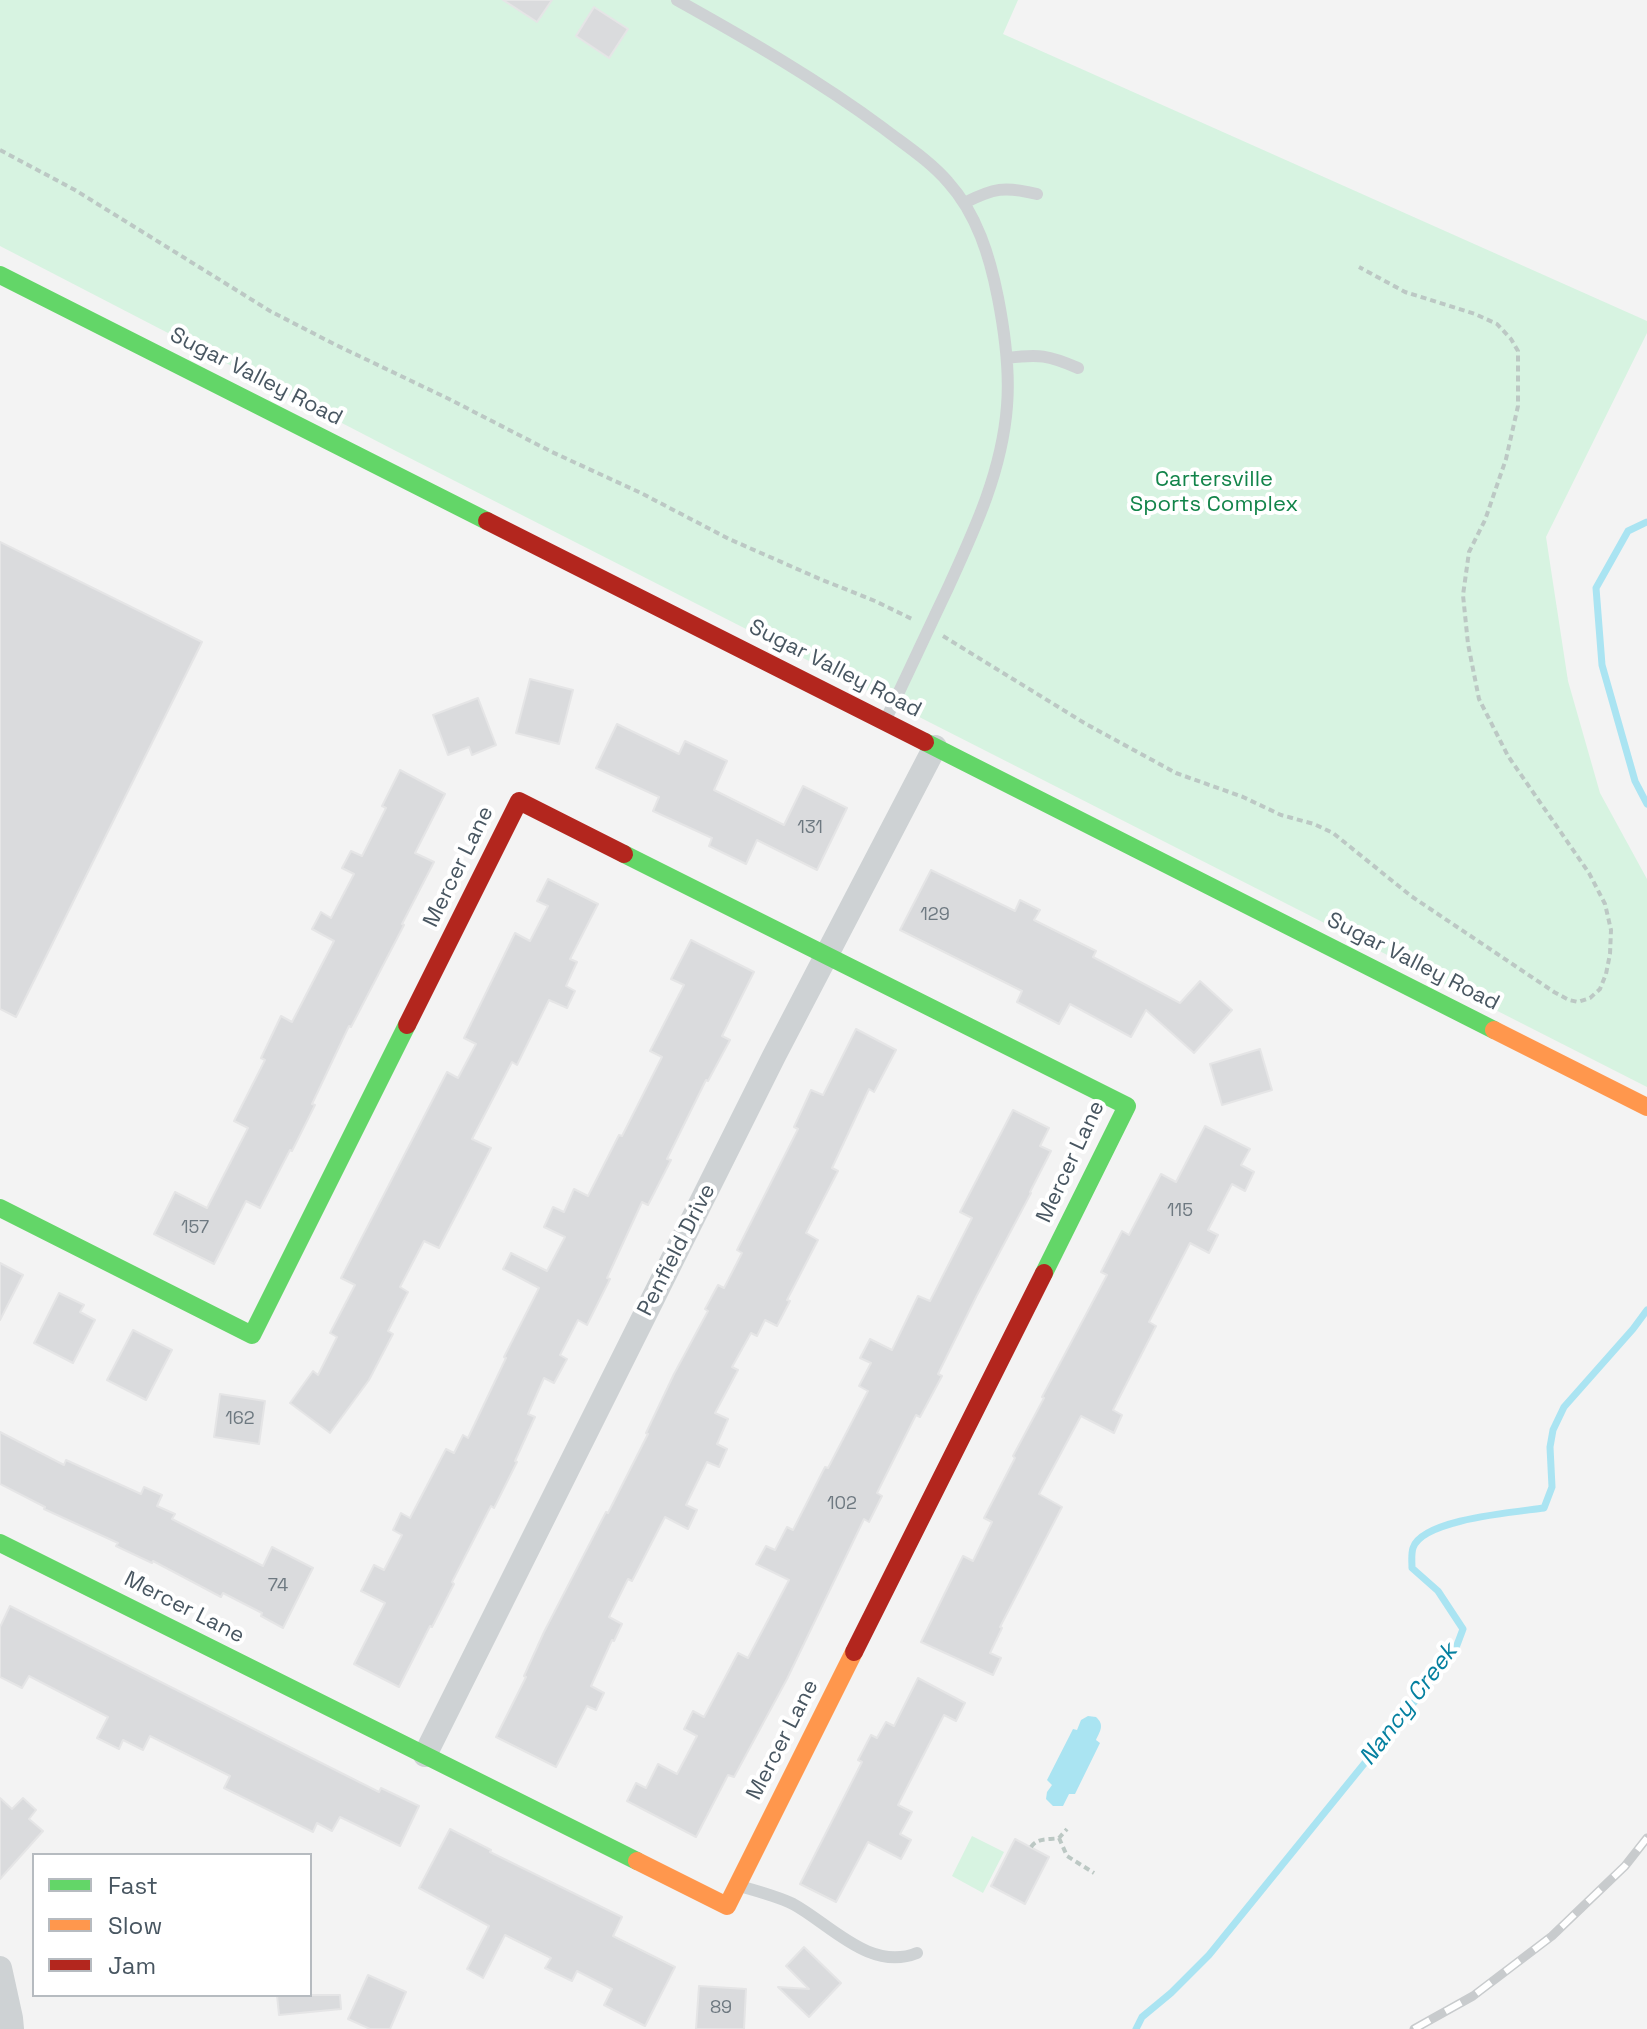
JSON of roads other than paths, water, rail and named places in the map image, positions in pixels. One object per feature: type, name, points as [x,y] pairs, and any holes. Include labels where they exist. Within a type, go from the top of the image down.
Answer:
[{"type":"street","name":"Sugar Valley Road","points":[[0,275],[1647,1107]]},
{"type":"street","name":"Penfield Drive","points":[[425,1755],[766,1071],[935,747]]},
{"type":"street","name":"Mercer Lane","points":[[0,1208],[252,1335],[519,801],[1127,1106],[727,1906],[0,1543]]},
{"type":"street","points":[[0,1968],[12,2029]]},
{"type":"lane","points":[[677,0],[853,106],[922,158],[948,182],[964,203],[985,247],[1001,313],[1007,358],[1003,443],[977,525],[885,721]]},
{"type":"lane","points":[[964,203],[988,191],[1012,188],[1037,194]]},
{"type":"lane","points":[[1007,358],[1035,355],[1055,358],[1078,368]]},
{"type":"lane","points":[[737,1885],[796,1906],[835,1934],[874,1954],[896,1958],[917,1953]]},
{"type":"water","points":[[1088,1716],[1096,1717],[1100,1723],[1096,1740],[1100,1743],[1075,1794],[1069,1794],[1063,1806],[1053,1806],[1046,1799],[1052,1785],[1047,1780],[1073,1729],[1077,1730],[1081,1720]]},
{"type":"waterway","name":"Nancy Creek","points":[[1647,522],[1628,531],[1596,588],[1602,665],[1635,781],[1647,804]]},
{"type":"waterway","name":"Nancy Creek","points":[[1136,2029],[1142,2017],[1209,1955],[1454,1653],[1463,1629],[1438,1591],[1412,1568],[1413,1548],[1420,1538],[1451,1524],[1544,1508],[1552,1487],[1550,1447],[1553,1430],[1564,1407],[1647,1310]]},
{"type":"railway","points":[[1414,2029],[1473,1996],[1552,1936],[1625,1866],[1647,1838]]},
{"type":"park label","name":"Cartersville Sports Complex","points":[[1214,492]]}]
